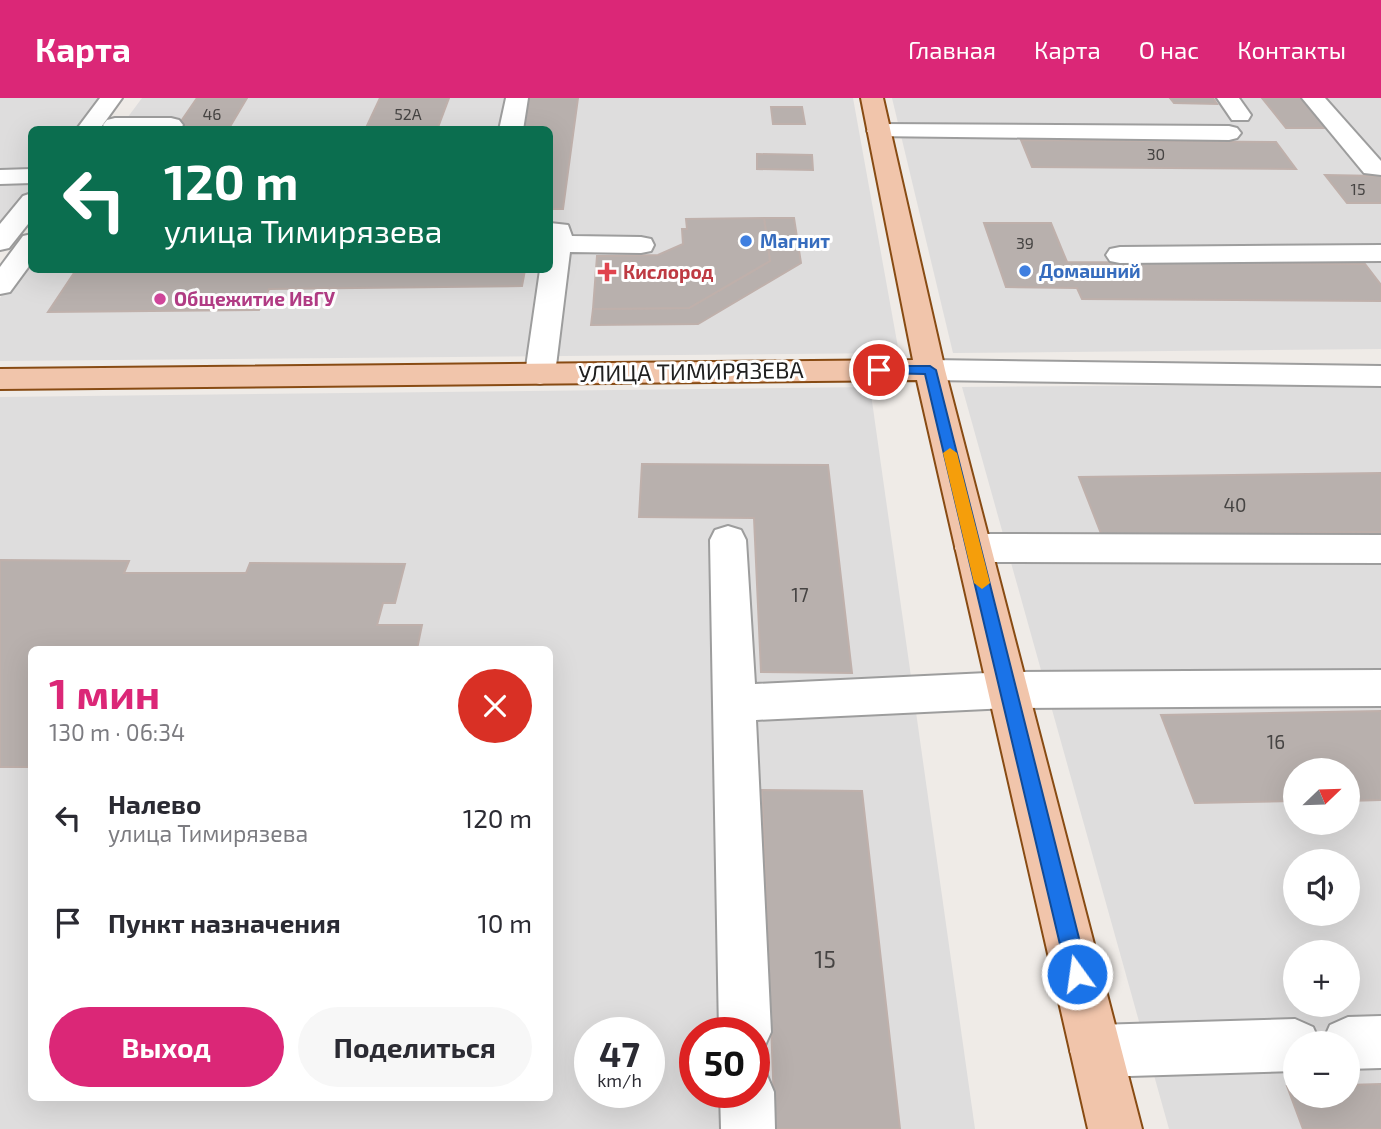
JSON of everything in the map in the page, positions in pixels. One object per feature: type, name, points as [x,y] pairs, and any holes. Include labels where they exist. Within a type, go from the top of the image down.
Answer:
[{"type":"main road","points":[[872,98],[930,370],[1115,1129]]},
{"type":"main road","name":"УЛИЦА ТИМИРЯЗЕВА","points":[[0,379],[930,370]]},
{"type":"street","points":[[90,126],[111,98]]},
{"type":"street","points":[[115,126],[134,98]]},
{"type":"street","points":[[512,126],[517,98]]},
{"type":"street","points":[[1312,98],[1373,168],[1381,168]]},
{"type":"street","points":[[879,131],[1232,115]]},
{"type":"street","points":[[142,126],[171,125]]},
{"type":"street","points":[[0,177],[28,176]]},
{"type":"street","points":[[0,242],[28,206]]},
{"type":"street","points":[[553,237],[641,245]]},
{"type":"street","points":[[0,286],[28,248]]},
{"type":"street","points":[[1120,255],[1381,253]]},
{"type":"street","points":[[540,374],[550,273]]},
{"type":"street","name":"УЛИЦА ТИМИРЯЗЕВА","points":[[930,370],[1381,376]]},
{"type":"street","points":[[728,540],[736,703],[745,1017]]},
{"type":"street","points":[[973,548],[1381,549]]},
{"type":"street","points":[[736,703],[1008,690],[1381,688]]},
{"type":"street","points":[[1360,1043],[1381,1042]]},
{"type":"street","points":[[1096,1051],[1283,1045]]},
{"type":"street","points":[[747,1108],[748,1129]]},
{"type":"shaded area","points":[[0,98],[100,98],[78,126],[28,126],[28,193],[0,231]]},
{"type":"shaded area","points":[[142,98],[853,98],[899,353],[0,361],[0,298],[28,258],[28,273],[553,273],[553,126],[121,126]]},
{"type":"shaded area","points":[[892,98],[1381,98],[1381,349],[953,353]]},
{"type":"shaded area","points":[[1381,384],[1381,1129],[1169,1129],[962,387]]},
{"type":"shaded area","points":[[870,387],[975,1129],[0,1129],[0,397]]},
{"type":"building","points":[[197,98],[247,98],[230,126],[178,126]]},
{"type":"building","points":[[380,98],[449,98],[438,126],[367,126]]},
{"type":"building","points":[[528,98],[578,98],[563,209],[553,209],[553,126],[522,126]]},
{"type":"building","points":[[1170,98],[1213,98],[1217,104],[1174,103]]},
{"type":"building","points":[[1262,98],[1307,98],[1333,128],[1286,128]]},
{"type":"building","points":[[771,107],[802,107],[805,124],[773,124]]},
{"type":"building","points":[[1021,140],[1276,142],[1296,169],[1032,167]]},
{"type":"building","points":[[757,154],[812,155],[813,170],[757,169]]},
{"type":"building","points":[[1325,175],[1381,176],[1381,203],[1347,203]]},
{"type":"building","points":[[764,218],[794,218],[801,263],[698,324],[591,325],[593,309],[689,308],[770,261]]},
{"type":"building","points":[[764,218],[770,261],[689,308],[593,309],[597,256],[658,255],[683,244],[682,229],[687,229],[686,219]]},
{"type":"building","points":[[984,223],[1051,223],[1067,262],[1365,264],[1381,285],[1381,301],[1082,299],[1077,288],[1006,287]]},
{"type":"building","name":"Общежитие ИвГУ","points":[[74,273],[524,273],[522,286],[269,289],[259,310],[48,312]]},
{"type":"building","points":[[642,464],[828,465],[852,673],[761,672],[754,518],[639,517]]},
{"type":"building","points":[[1381,473],[1381,532],[1102,536],[1079,477]]},
{"type":"building","points":[[0,560],[129,561],[124,573],[246,573],[250,563],[405,564],[395,603],[383,603],[377,625],[422,625],[418,646],[28,646],[28,767],[0,767]]},
{"type":"building","points":[[1381,711],[1381,800],[1360,801],[1360,758],[1283,758],[1283,801],[1195,803],[1161,715]]},
{"type":"building","points":[[762,790],[862,791],[900,1129],[775,1129]]},
{"type":"building","points":[[1381,1084],[1381,1129],[1303,1129],[1295,1108],[1360,1108],[1360,1085]]},
{"type":"slow traffic","points":[[950,453],[982,583]]},
{"type":"place","name":"Магнит","points":[[746,241]]},
{"type":"place","name":"Домашний","points":[[1025,271]]},
{"type":"place","name":"Кислород","points":[[607,272]]},
{"type":"place","name":"Общежитие ИвГУ","points":[[160,299]]},
{"type":"route","points":[[879,370],[930,370],[1077,974]]}]
